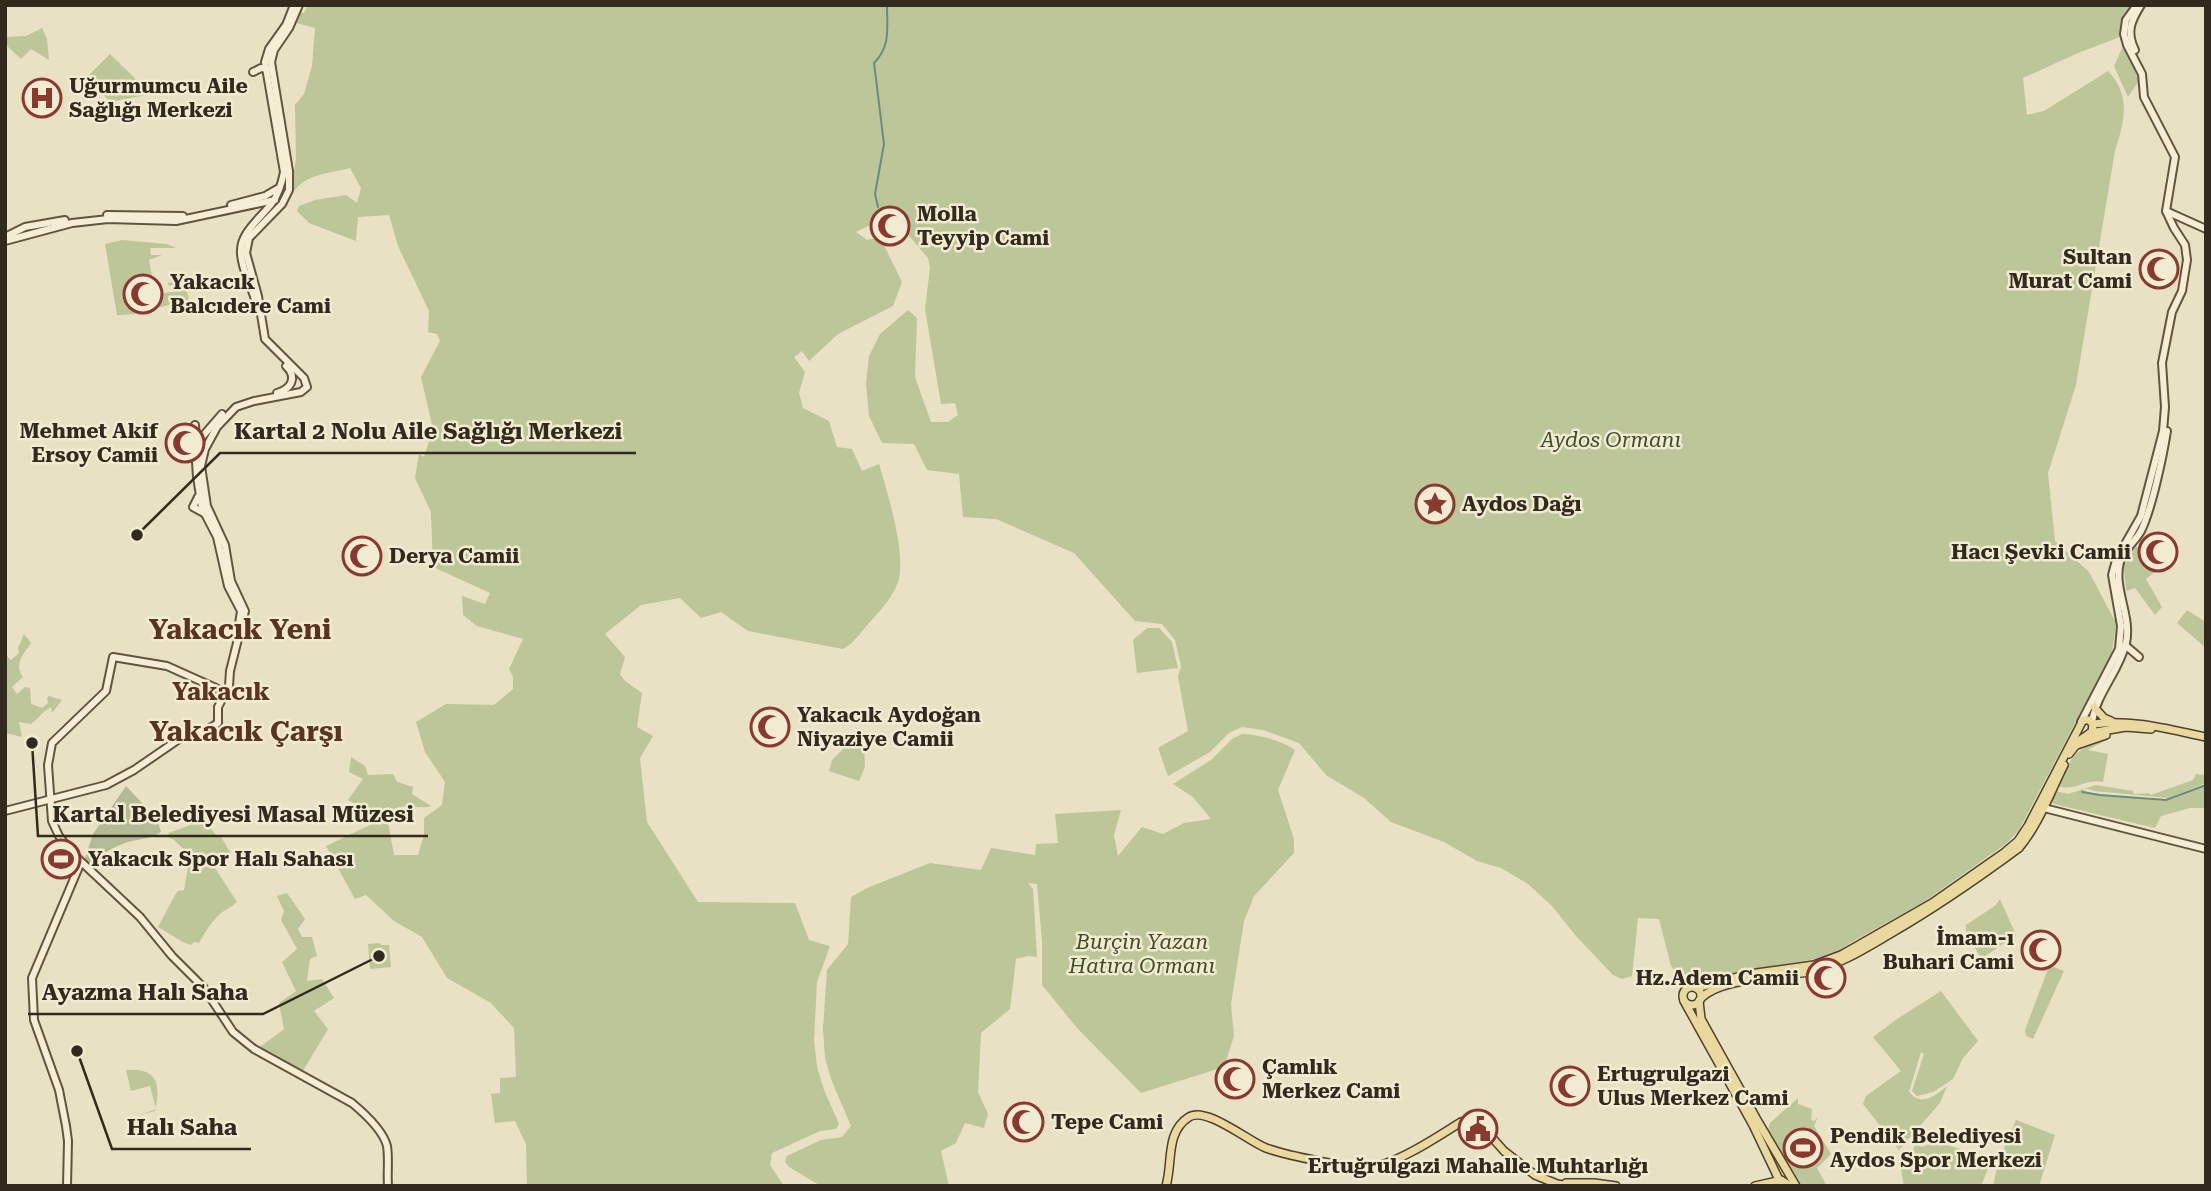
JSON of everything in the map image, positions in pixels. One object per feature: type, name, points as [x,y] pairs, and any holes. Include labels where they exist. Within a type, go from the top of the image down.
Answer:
[{"type":"main road","points":[[296,5],[269,49],[266,69],[284,172],[275,200],[243,241],[241,252],[256,302],[261,339],[290,370],[294,388],[301,392]]},
{"type":"main road","points":[[1684,1002],[1692,1005],[1712,989],[1812,971],[1837,963],[1938,906],[2018,848],[2027,838],[2080,724],[2119,649],[2121,626],[2112,575],[2116,559],[2138,530],[2165,442],[2168,422],[2165,363],[2174,313],[2184,291],[2190,265],[2189,251],[2169,212],[2175,157],[2144,97],[2140,62],[2127,44],[2124,34],[2126,20],[2139,5]]},
{"type":"main road","points":[[199,436],[240,405],[301,392],[312,384],[265,339],[258,296],[246,253],[249,238],[283,203],[289,193],[290,182],[275,87],[266,69]]},
{"type":"main road","points":[[5,239],[32,226],[92,216],[185,216],[265,196],[279,188],[286,189],[289,193]]},
{"type":"main road","points":[[5,239],[21,238],[58,225],[91,220],[186,219],[275,200],[283,203]]},
{"type":"main road","points":[[253,204],[261,208],[259,219]]},
{"type":"main road","points":[[2169,212],[2206,229]]},
{"type":"main road","points":[[32,226],[34,234]]},
{"type":"main road","points":[[19,230],[21,238]]},
{"type":"main road","points":[[5,811],[115,781],[185,735],[205,731],[218,723],[218,693],[224,687],[230,671],[245,611],[232,582],[225,545],[207,506],[201,466],[205,449],[211,429],[236,403],[281,393],[302,377]]},
{"type":"main road","points":[[205,449],[195,425],[199,429],[211,429]]},
{"type":"main road","points":[[199,436],[196,462],[199,492],[193,507],[204,514],[217,537],[228,586],[241,613],[224,687]]},
{"type":"main road","points":[[1783,1182],[1684,1002],[1684,991],[1688,987],[1696,988],[1749,974],[1814,965],[1835,958],[1932,903],[2005,852],[2023,833],[2044,803],[2074,746],[2093,730],[2094,707],[2115,670],[2125,645],[2126,620],[2119,576],[2120,561],[2132,539]]},
{"type":"main road","points":[[2125,645],[2139,657]]},
{"type":"main road","points":[[224,687],[157,663],[113,657],[106,691],[52,743],[48,765],[52,821],[65,844],[81,862],[140,917],[173,958],[208,993],[233,1032],[254,1049],[352,1103],[365,1115],[387,1145],[388,1186]]},
{"type":"main road","points":[[2094,707],[2112,722]]},
{"type":"main road","points":[[2080,724],[2087,719],[2093,723],[2139,723],[2206,739]]},
{"type":"main road","points":[[2080,724],[2081,732],[2088,734],[2119,728],[2153,729],[2206,739]]},
{"type":"main road","points":[[2074,746],[2119,728]]},
{"type":"main road","points":[[2044,803],[2206,847]]},
{"type":"main road","points":[[67,1186],[66,1126],[59,1090],[34,1020],[32,978],[81,862]]},
{"type":"main road","points":[[1696,988],[1700,992],[1701,1019],[1796,1186]]},
{"type":"main road","points":[[1199,1111],[1266,1148],[1360,1168],[1383,1165],[1461,1122],[1476,1122],[1487,1130],[1504,1151],[1535,1175],[1570,1186]]},
{"type":"main road","points":[[1164,1186],[1171,1134],[1183,1118],[1199,1111],[1272,1147],[1364,1164],[1387,1160],[1453,1121],[1471,1117],[1484,1122],[1511,1152],[1542,1175],[1561,1182],[1594,1182],[1616,1186]]},
{"type":"main road","points":[[1758,1121],[1768,1116]]},
{"type":"main road","points":[[1758,1121],[1759,1137]]},
{"type":"main road","points":[[1757,1185],[1766,1181],[1770,1172],[1768,1159]]},
{"type":"main road","points":[[1757,1185],[1783,1182],[1789,1175],[1786,1169]]},
{"type":"main road","points":[[1783,1182],[1786,1169]]},
{"type":"main road","points":[[1579,1186],[1597,1186]]},
{"type":"green space","name":"Aydos Ormanı","points":[[2133,5],[2123,20],[2120,37],[2023,78],[2027,115],[2044,111],[2108,71],[2116,80],[2123,100],[2123,120],[2115,151],[2076,385],[2048,473],[2055,541],[2089,572],[2116,623],[2112,653],[2019,830],[2007,843],[1925,901],[1833,955],[1741,971],[1705,982],[1689,982],[1671,966],[1659,919],[1638,918],[1632,976],[1622,979],[1613,975],[1552,906],[1528,884],[1501,868],[1477,861],[1444,842],[1391,822],[1364,798],[1326,775],[1299,743],[1263,730],[1242,727],[1229,733],[1210,752],[1168,776],[1158,748],[1188,731],[1178,677],[1181,666],[1175,640],[1162,624],[1135,621],[1074,553],[996,519],[963,517],[959,474],[927,470],[914,444],[882,443],[869,416],[866,383],[869,356],[880,334],[908,310],[917,318],[915,377],[931,422],[948,422],[958,415],[955,403],[941,404],[925,309],[930,268],[928,258],[897,222],[888,207],[884,208],[870,225],[856,232],[867,240],[880,237],[902,282],[893,306],[838,334],[809,361],[802,351],[794,357],[805,372],[799,393],[803,408],[829,421],[837,447],[852,449],[862,471],[879,464],[895,523],[900,556],[898,582],[890,598],[851,644],[843,649],[748,631],[721,612],[701,618],[680,598],[641,605],[605,634],[625,657],[620,674],[642,693],[637,727],[653,736],[640,758],[647,822],[698,902],[795,903],[809,940],[830,946],[817,982],[814,1040],[817,1067],[839,1124],[836,1129],[820,1131],[772,1153],[770,1165],[784,1186],[527,1186],[526,1144],[515,1121],[495,1123],[491,1094],[500,1093],[500,1078],[516,1077],[514,1028],[491,1003],[447,978],[422,937],[394,921],[366,895],[355,899],[326,846],[387,817],[394,855],[418,855],[424,835],[424,818],[442,805],[445,782],[425,752],[416,722],[446,704],[494,705],[513,689],[513,677],[509,669],[523,639],[477,626],[463,615],[462,596],[485,604],[490,593],[433,567],[431,512],[415,478],[419,454],[424,457],[433,429],[421,377],[440,341],[437,334],[428,332],[429,311],[398,246],[389,215],[358,217],[356,241],[309,223],[297,211],[299,206],[315,200],[346,195],[357,203],[361,188],[350,168],[313,177],[295,190],[291,189],[296,159],[295,105],[304,94],[312,66],[315,28],[296,23],[300,12],[304,13],[307,7]]},
{"type":"green space","points":[[42,28],[47,39],[49,60],[31,49],[21,59],[5,44],[7,37],[26,36]]},
{"type":"green space","points":[[2124,44],[2138,68],[2140,79],[2128,97],[2114,66]]},
{"type":"green space","points":[[110,54],[151,94],[110,102],[87,77]]},
{"type":"green space","points":[[122,240],[167,244],[176,248],[150,248],[151,255],[162,255],[149,260],[152,278],[155,278],[159,294],[182,290],[180,284],[169,286],[168,283],[184,280],[189,300],[135,314],[117,315],[105,244]]},
{"type":"green space","points":[[2133,546],[2137,547],[2157,570],[2146,579],[2162,607],[2155,615],[2135,588],[2126,591],[2123,561]]},
{"type":"green space","points":[[2187,610],[2206,622],[2206,648],[2177,623]]},
{"type":"green space","points":[[1147,628],[1159,628],[1172,642],[1178,668],[1137,673],[1133,640]]},
{"type":"green space","points":[[24,634],[31,643],[19,664],[23,677],[12,687],[17,694],[25,687],[30,688],[31,704],[42,708],[48,703],[49,696],[62,700],[52,713],[51,707],[31,724],[19,722],[22,737],[5,733],[5,654],[11,660],[19,653],[18,648]]},
{"type":"green space","name":"Burçin Yazan Hatıra Ormanı","points":[[1242,734],[1270,739],[1295,750],[1278,790],[1294,839],[1294,853],[1254,896],[1244,921],[1231,1004],[1234,1036],[1224,1067],[1141,1093],[1077,1028],[1042,985],[1042,941],[1037,884],[1028,883],[1033,889],[1037,957],[1016,959],[1010,1009],[981,1033],[978,1092],[988,1114],[984,1128],[965,1123],[956,1143],[941,1151],[949,1186],[821,1186],[789,1167],[785,1162],[787,1156],[821,1140],[842,1137],[851,1126],[831,1079],[825,1058],[823,1029],[827,970],[848,944],[851,897],[930,863],[981,870],[991,848],[1035,855],[1036,844],[1058,843],[1055,814],[1121,810],[1114,835],[1118,856],[1142,827],[1163,834],[1184,823],[1211,819],[1193,797],[1173,784],[1211,760],[1232,739]]},
{"type":"green space","points":[[845,739],[864,745],[865,767],[859,781],[829,771],[832,760],[843,749]]},
{"type":"green space","points":[[2106,740],[2088,750],[2108,754],[2103,782],[2058,786],[2080,751]]},
{"type":"green space","points":[[351,757],[365,766],[368,775],[393,774],[397,782],[413,787],[412,794],[431,806],[403,807],[377,815],[348,800],[363,779],[349,772]]},
{"type":"green space","points":[[2196,774],[2206,775],[2206,783],[2168,798],[2094,791],[2086,788],[2096,785],[2151,795],[2193,780]]},
{"type":"green space","points":[[126,786],[157,819],[161,832],[117,846],[87,864],[84,861],[93,834]]},
{"type":"green space","points":[[2206,786],[2206,808],[2190,808],[2161,816],[2155,828],[2054,804],[2051,801],[2055,791],[2068,794],[2084,789],[2093,794],[2166,801]]},
{"type":"green space","points":[[204,820],[216,835],[220,835],[231,854],[215,868],[237,902],[214,920],[199,943],[194,942],[191,945],[158,927],[175,895],[184,890],[190,855],[168,837],[169,833]]},
{"type":"green space","points":[[287,893],[305,919],[298,929],[302,937],[312,937],[317,956],[310,959],[307,981],[322,979],[334,998],[314,1011],[328,1029],[303,1071],[260,1047],[284,1029],[279,1003],[296,991],[282,962],[297,949],[281,920],[284,911],[277,896]]},
{"type":"green space","points":[[2000,899],[2016,935],[1981,959],[1966,931],[1966,925],[1996,905]]},
{"type":"green space","points":[[368,944],[389,945],[391,967],[370,969]]},
{"type":"green space","points":[[2054,967],[2064,971],[2033,1039],[2026,1036],[2025,1030],[2048,969]]},
{"type":"green space","points":[[1941,991],[1978,1041],[1963,1058],[1953,1079],[1933,1092],[1917,1096],[1912,1091],[1924,1054],[1921,1052],[1909,1092],[1919,1099],[1924,1099],[1947,1086],[1940,1103],[1899,1150],[1863,1104],[1866,1096],[1901,1071],[1873,1037]]},
{"type":"green space","points":[[126,1070],[145,1072],[155,1080],[158,1093],[156,1108],[150,1086],[131,1091]]},
{"type":"green space","name":"Pendik Belediyesi Aydos Spor Merkezi","points":[[1798,1098],[1798,1104],[1812,1109],[1811,1120],[1814,1121],[1818,1117],[1814,1126],[1831,1154],[1817,1168],[1827,1186],[1802,1186],[1768,1130],[1770,1123]]},
{"type":"green space","points":[[2016,1120],[2055,1135],[2039,1186],[1993,1186],[1998,1163]]},
{"type":"green space","points":[[1935,1142],[1971,1154],[1989,1166],[1981,1186],[1904,1186],[1901,1170],[1916,1144],[1922,1147]]},
{"type":"waterway","points":[[878,207],[875,194],[884,144],[874,63],[886,43],[887,5]]},
{"type":"waterway","points":[[2082,792],[2166,800],[2206,785]]},
{"type":"place","name":"Uğurmumcu Aile Sağlığı Merkezi","points":[[42,98]]},
{"type":"place","name":"Molla Teyyip Cami","points":[[890,226]]},
{"type":"place","name":"Sultan Murat Cami","points":[[2159,269]]},
{"type":"place","name":"Yakacık Balcıdere Cami","points":[[143,294]]},
{"type":"place","name":"Mehmet Akif Ersoy Camii","points":[[185,443]]},
{"type":"place","name":"Aydos Dağı","points":[[1435,504]]},
{"type":"place","name":"Kartal 2 Nolu Aile Sağlığı Merkezi","points":[[137,535]]},
{"type":"place","name":"Hacı Şevki Camii","points":[[2158,552]]},
{"type":"place","name":"Derya Camii","points":[[362,556]]},
{"type":"place","name":"Yakacık Aydoğan Niyaziye Camii","points":[[770,727]]},
{"type":"place","name":"Kartal Belediyesi Masal Müzesi","points":[[32,743]]},
{"type":"place","name":"Yakacık Spor Halı Sahası","points":[[61,859]]},
{"type":"place","name":"İmam-ı Buhari Cami","points":[[2041,950]]},
{"type":"place","name":"Ayazma Halı Saha","points":[[379,956]]},
{"type":"place","name":"Hz.Adem Camii","points":[[1826,978]]},
{"type":"place","name":"Halı Saha","points":[[77,1051]]},
{"type":"place","name":"Çamlık Merkez Cami","points":[[1235,1079]]},
{"type":"place","name":"Ertugrulgazi Ulus Merkez Cami","points":[[1570,1086]]},
{"type":"place","name":"Tepe Cami","points":[[1024,1122]]},
{"type":"place","name":"Ertuğrulgazi Mahalle Muhtarlığı","points":[[1478,1129]]},
{"type":"place","name":"Pendik Belediyesi Aydos Spor Merkezi","points":[[1803,1148]]},
{"type":"district","name":"Yakacık Yeni","points":[[240,629]]},
{"type":"district","name":"Yakacık","points":[[221,692]]},
{"type":"district","name":"Yakacık Çarşı","points":[[246,731]]}]
